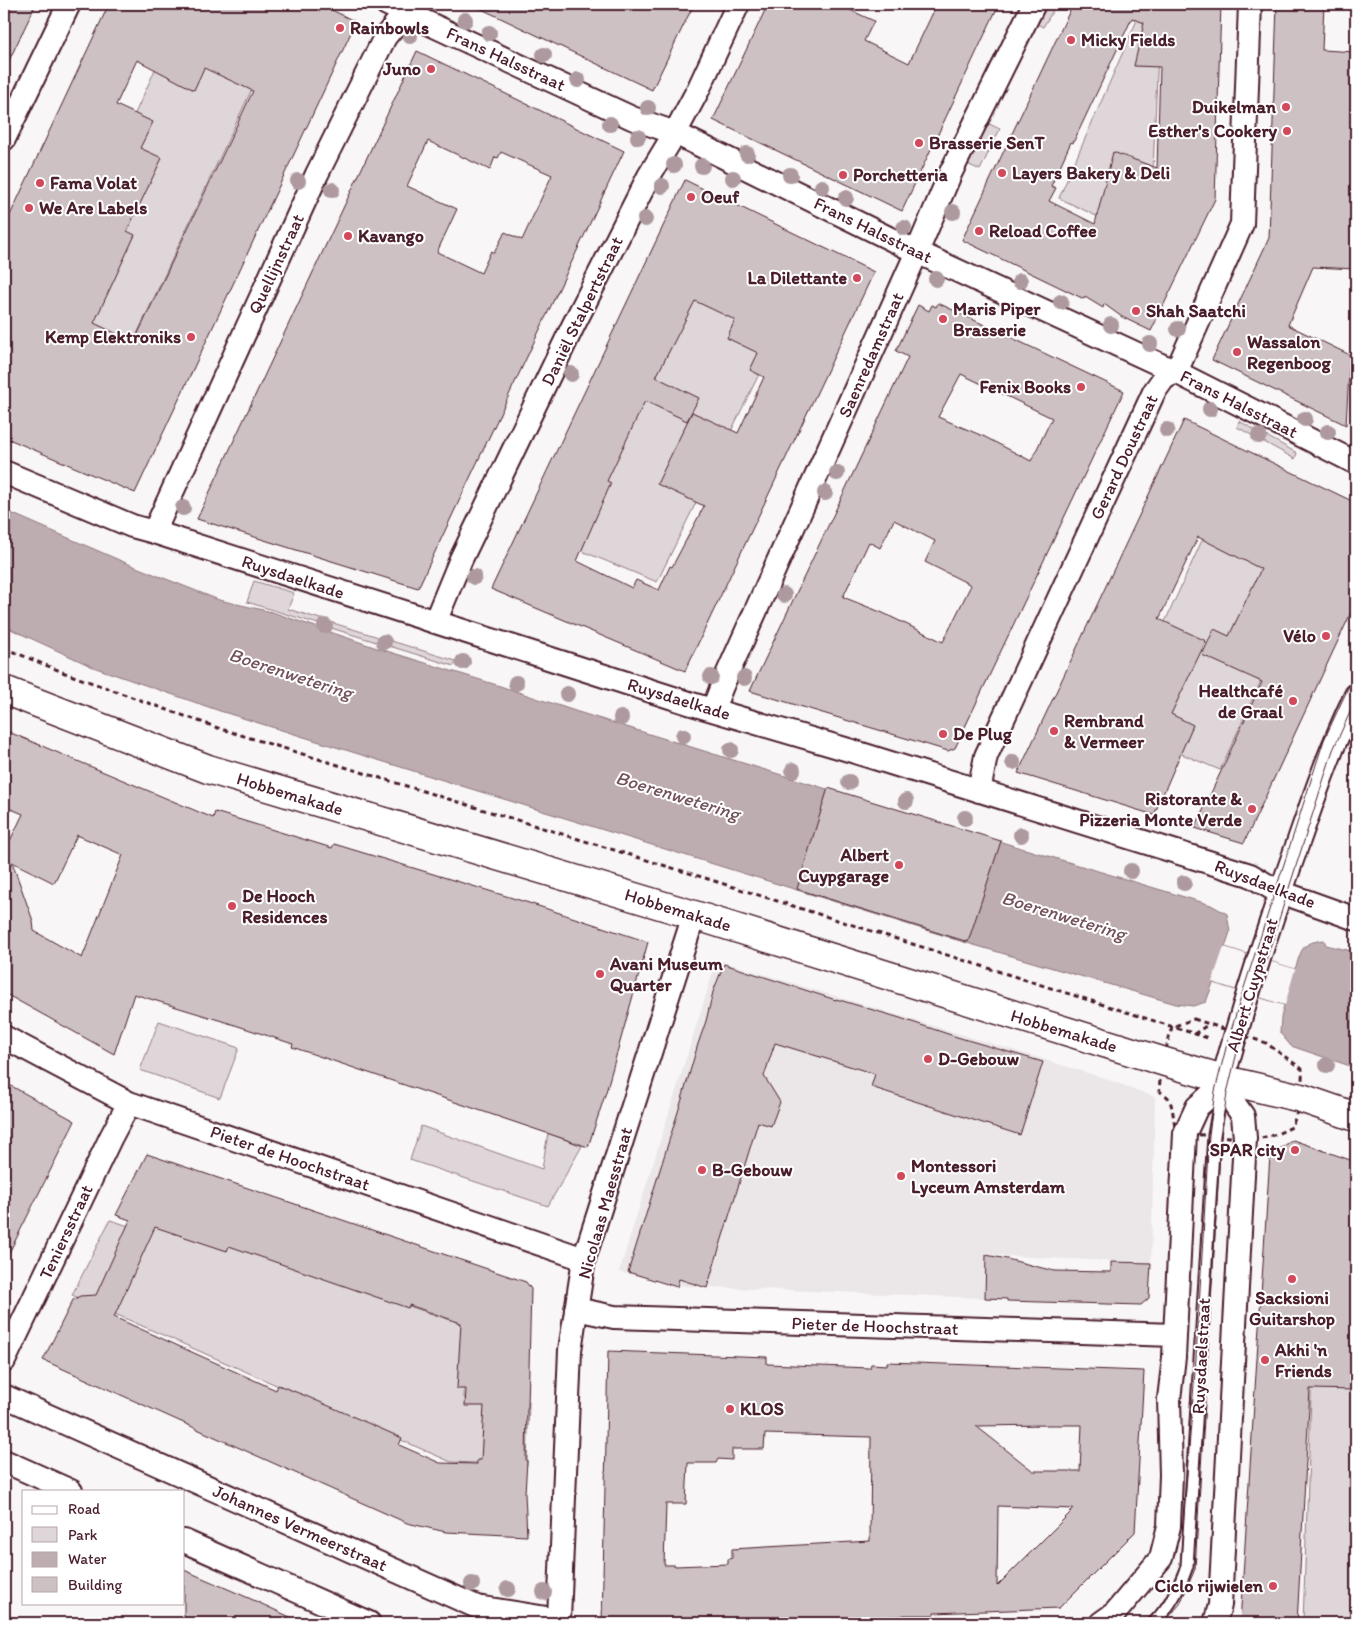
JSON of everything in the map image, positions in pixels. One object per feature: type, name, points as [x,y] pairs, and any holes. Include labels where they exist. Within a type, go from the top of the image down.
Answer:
[{"type":"main road","name":"Hobbemakade","points":[[4,690],[208,769],[694,915],[1139,1054],[1224,1079],[1301,1098],[1356,1117]]},
{"type":"street","points":[[4,139],[69,4]]},
{"type":"street","name":"Daniël Stalpertstraat","points":[[434,622],[461,559],[573,326],[649,176],[698,90],[738,4]]},
{"type":"street","name":"Saenredamstraat","points":[[713,709],[952,172],[1034,4]]},
{"type":"street","name":"Gerard Doustraat","points":[[979,790],[986,756],[1154,392],[1164,378],[1176,372],[1242,224],[1250,4]]},
{"type":"street","name":"Frans Halsstraat","points":[[401,7],[632,118],[675,133],[917,252],[1176,372],[1356,463]]},
{"type":"street","name":"Quellijnstraat","points":[[154,532],[317,174],[401,7]]},
{"type":"street","name":"Ruysdaelkade","points":[[4,472],[132,526],[434,622],[1250,875],[1275,890],[1356,919]]},
{"type":"street","name":"Albert Cuypstraat","points":[[1224,1079],[1281,891],[1328,759],[1356,696]]},
{"type":"street","name":"Nicolaas Maesstraat","points":[[559,1621],[570,1350],[584,1259],[694,915]]},
{"type":"street","name":"Pieter de Hoochstraat","points":[[4,1036],[129,1103],[584,1259]]},
{"type":"street","name":"Ruysdaelstraat","points":[[1101,1623],[1115,1613],[1161,1558],[1169,1526],[1171,1474],[1169,1399],[1175,1335],[1185,1134],[1197,1106],[1215,1091],[1224,1079]]},
{"type":"street","name":"Ruysdaelstraat","points":[[1215,1623],[1220,1605],[1245,1138],[1243,1116],[1227,1093],[1224,1079]]},
{"type":"street","name":"Teniersstraat","points":[[4,1361],[129,1103]]},
{"type":"street","name":"Pieter de Hoochstraat","points":[[576,1309],[614,1317],[1175,1335]]},
{"type":"street","name":"Johannes Vermeerstraat","points":[[4,1396],[477,1607],[559,1621]]},
{"type":"street","points":[[4,1461],[69,1490]]},
{"type":"street","points":[[185,1541],[369,1623]]},
{"type":"lane","name":"Ruysdaelstraat","points":[[1154,1623],[1167,1608],[1179,1589],[1188,1566],[1214,1135],[1224,1079]]},
{"type":"path","points":[[4,648],[65,673],[218,728],[714,881],[1172,1026]]},
{"type":"shaded area","name":"Montessori Lyceum Amsterdam","points":[[717,960],[1101,1077],[1155,1097],[1151,1263],[987,1255],[985,1298],[685,1286],[619,1272]]},
{"type":"green space","points":[[185,4],[191,4],[273,44],[106,400],[22,361]]},
{"type":"green space","points":[[1022,4],[1057,4],[1043,27],[1017,14]]},
{"type":"green space","points":[[1144,4],[1160,4],[1153,170],[1121,228],[1059,198]]},
{"type":"green space","points":[[985,122],[1000,129],[980,170],[965,163]]},
{"type":"green space","points":[[707,270],[792,307],[657,582],[572,547]]},
{"type":"green space","points":[[1239,421],[1297,453],[1295,459],[1237,427]]},
{"type":"green space","points":[[1225,490],[1326,539],[1220,770],[1117,727]]},
{"type":"green space","points":[[254,581],[294,593],[288,609],[456,661],[454,666],[247,602]]},
{"type":"green space","points":[[159,1021],[239,1048],[220,1098],[140,1070]]},
{"type":"green space","points":[[421,1126],[542,1169],[548,1133],[582,1146],[548,1206],[410,1160]]},
{"type":"green space","points":[[110,1220],[151,1233],[157,1221],[465,1325],[464,1398],[529,1401],[527,1465],[451,1462],[72,1295]]},
{"type":"green space","points":[[1317,1227],[1356,1228],[1356,1623],[1303,1623]]},
{"type":"water","name":"Boerenwetering","points":[[4,510],[126,563],[219,600],[272,612],[377,648],[578,712],[1211,905],[1227,914],[1230,932],[1225,947],[1295,969],[1303,948],[1316,941],[1324,940],[1326,945],[1356,952],[1356,1068],[1291,1046],[1280,1033],[1284,1005],[1213,983],[1206,1002],[1193,1006],[1176,1004],[950,938],[955,939],[220,711],[93,667],[4,626]]},
{"type":"pier","points":[[1224,947],[1295,969],[1285,1005],[1212,982]]},
{"type":"building","points":[[4,4],[36,4],[4,71]]},
{"type":"building","points":[[109,4],[320,4],[356,22],[135,493],[4,437],[4,228]],"holes":[[[137,60],[194,90],[204,68],[253,91],[134,342],[94,323],[135,235],[127,231],[162,158],[140,148],[153,122],[116,105]]]},
{"type":"building","points":[[471,4],[694,4],[652,90]]},
{"type":"building","points":[[768,4],[837,4],[874,21],[864,41],[909,63],[937,4],[999,4],[902,211],[713,120]]},
{"type":"building","points":[[1073,4],[1221,4],[1215,199],[1151,331],[1122,317],[1104,304],[1103,308],[1085,297],[1084,299],[962,240]],"holes":[[[1132,18],[1144,23],[1134,66],[1160,67],[1157,168],[1113,152],[1095,224],[1049,201],[1056,188],[1051,186]]]},
{"type":"building","points":[[1277,4],[1324,4],[1322,50],[1356,52],[1356,269],[1313,267],[1288,325],[1350,355],[1346,425],[1212,360],[1269,238]]},
{"type":"building","points":[[417,51],[624,151],[418,588],[197,519]],"holes":[[[428,141],[490,170],[495,157],[498,158],[501,152],[552,175],[522,240],[505,232],[494,253],[491,251],[481,273],[437,252],[457,209],[407,186]]]},
{"type":"building","points":[[685,180],[874,272],[685,671],[491,589]],"holes":[[[695,301],[735,320],[727,338],[758,353],[750,370],[764,377],[738,433],[692,412],[657,484],[704,506],[672,567],[670,566],[659,590],[636,580],[632,588],[577,561],[611,483],[607,481],[645,401],[687,421],[699,398],[656,377]]]},
{"type":"building","points":[[938,303],[1124,391],[955,748],[948,751],[750,691],[908,357],[896,351],[918,305],[929,311],[932,305],[936,307]],"holes":[[[961,374],[1052,418],[1031,461],[985,437],[938,417]],[[894,520],[935,541],[925,562],[971,585],[943,642],[883,613],[843,597],[869,542],[880,548]]]},
{"type":"building","points":[[1184,420],[1356,503],[1356,602],[1244,843],[1195,828],[1262,682],[1202,655],[1214,629],[1229,636],[1261,569],[1198,537],[1159,619],[1206,641],[1171,714],[1193,725],[1154,815],[1018,773]]},
{"type":"building","points":[[4,730],[213,818],[215,812],[332,848],[334,844],[529,903],[648,942],[606,1092],[588,1147],[292,1047],[293,1044],[134,994],[114,1054],[4,993],[4,849],[6,849],[23,814],[4,806]],"holes":[[[77,835],[123,855],[82,958],[34,931],[33,921],[12,862],[54,883]]]},
{"type":"building","name":"Albert Cuypgarage","points":[[828,788],[1001,841],[968,942],[797,889]]},
{"type":"building","points":[[724,964],[836,1000],[1043,1062],[1020,1135],[871,1087],[875,1074],[775,1043],[764,1076],[780,1102],[771,1126],[758,1122],[707,1288],[679,1279],[677,1287],[628,1272],[706,1021],[713,992]]},
{"type":"building","points":[[4,1082],[75,1121],[4,1263]]},
{"type":"building","points":[[1293,1140],[1356,1162],[1356,1390],[1310,1389],[1297,1623],[1240,1623],[1270,1155]]},
{"type":"building","points":[[147,1154],[526,1282],[531,1289],[525,1493],[527,1536],[446,1532],[407,1523],[43,1360],[73,1300],[80,1296],[96,1295],[130,1220],[116,1215]],"holes":[[[155,1227],[227,1251],[229,1246],[408,1308],[409,1305],[461,1323],[457,1389],[466,1389],[465,1406],[484,1406],[481,1460],[477,1460],[477,1464],[440,1463],[399,1445],[402,1438],[278,1385],[276,1390],[114,1317]]]},
{"type":"building","points":[[986,1255],[1054,1271],[1111,1272],[1111,1262],[1151,1263],[1149,1298],[1141,1305],[1007,1301],[1007,1299],[985,1298]]},
{"type":"building","points":[[608,1351],[767,1357],[767,1364],[870,1368],[871,1364],[887,1365],[887,1362],[1144,1371],[1135,1532],[1059,1608],[934,1613],[934,1615],[903,1615],[781,1623],[602,1623]],"holes":[[[1082,1425],[1080,1471],[1033,1471],[976,1426]],[[765,1434],[871,1437],[870,1541],[732,1549],[732,1558],[728,1559],[728,1564],[664,1565],[666,1504],[686,1504],[688,1463],[716,1463],[718,1459],[732,1460],[732,1449],[764,1449]],[[998,1506],[1074,1509],[997,1586]]]},
{"type":"building","points":[[185,1570],[303,1623],[184,1623]]},
{"type":"tram line","points":[[1142,1623],[1160,1605],[1180,1566],[1196,1358],[1209,1135],[1215,1091],[1242,994],[1324,740],[1356,671]]},
{"type":"tram line","points":[[1164,1623],[1180,1604],[1195,1569],[1221,1136],[1227,1093],[1238,1048],[1333,750],[1356,699]]},
{"type":"place","name":"Rainbowls","points":[[340,28]]},
{"type":"place","name":"Micky Fields","points":[[1071,40]]},
{"type":"place","name":"Juno","points":[[431,69]]},
{"type":"place","name":"Duikelman","points":[[1286,107]]},
{"type":"place","name":"Esther's Cookery","points":[[1287,131]]},
{"type":"place","name":"Brasserie SenT","points":[[919,143]]},
{"type":"place","name":"Layers Bakery & Deli","points":[[1002,173]]},
{"type":"place","name":"Porchetteria","points":[[843,175]]},
{"type":"place","name":"Fama Volat","points":[[40,183]]},
{"type":"place","name":"Oeuf","points":[[691,197]]},
{"type":"place","name":"We Are Labels","points":[[29,208]]},
{"type":"place","name":"Reload Coffee","points":[[979,231]]},
{"type":"place","name":"Kavango","points":[[348,236]]},
{"type":"place","name":"La Dilettante","points":[[857,278]]},
{"type":"place","name":"Shah Saatchi","points":[[1136,311]]},
{"type":"place","name":"Maris Piper Brasserie","points":[[943,319]]},
{"type":"place","name":"Kemp Elektroniks","points":[[191,337]]},
{"type":"place","name":"Wassalon Regenboog","points":[[1237,352]]},
{"type":"place","name":"Fenix Books","points":[[1081,387]]},
{"type":"place","name":"Vélo","points":[[1326,636]]},
{"type":"place","name":"Healthcafé de Graal","points":[[1293,701]]},
{"type":"place","name":"Rembrand & Vermeer","points":[[1054,731]]},
{"type":"place","name":"De Plug","points":[[943,734]]},
{"type":"place","name":"Ristorante & Pizzeria Monte Verde","points":[[1252,809]]},
{"type":"place","name":"Albert Cuypgarage","points":[[899,865]]},
{"type":"place","name":"De Hooch Residences","points":[[232,906]]},
{"type":"place","name":"Avani Museum Quarter","points":[[600,974]]},
{"type":"place","name":"D-Gebouw","points":[[928,1059]]},
{"type":"place","name":"SPAR city","points":[[1295,1150]]},
{"type":"place","name":"B-Gebouw","points":[[702,1170]]},
{"type":"place","name":"Montessori Lyceum Amsterdam","points":[[901,1176]]},
{"type":"place","name":"Sacksioni Guitarshop","points":[[1292,1279]]},
{"type":"place","name":"Akhi 'n Friends","points":[[1265,1360]]},
{"type":"place","name":"KLOS","points":[[730,1409]]},
{"type":"place","name":"Ciclo rijwielen","points":[[1273,1586]]}]
